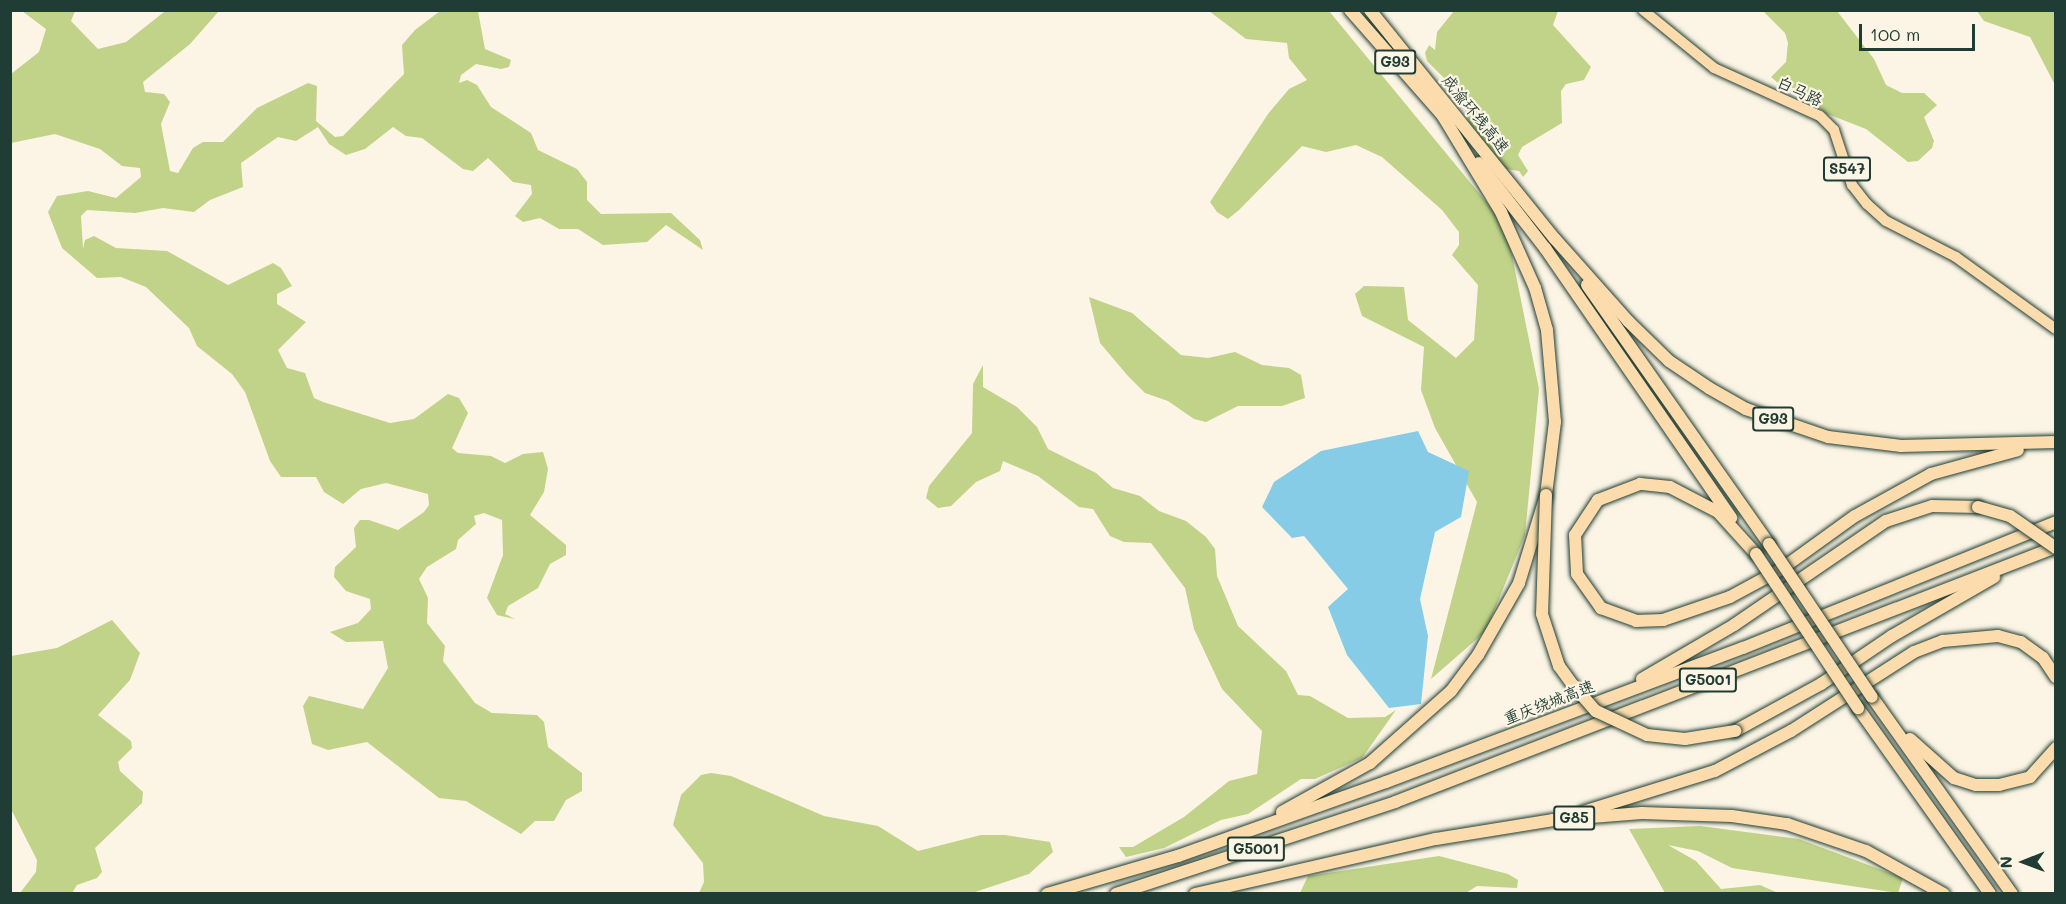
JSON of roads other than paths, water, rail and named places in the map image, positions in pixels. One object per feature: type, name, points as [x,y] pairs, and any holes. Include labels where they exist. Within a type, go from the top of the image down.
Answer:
[{"type":"highway","name":"成渝环线高速","points":[[1350,10],[1441,113]]},
{"type":"highway","name":"成渝环线高速","points":[[1370,10],[1555,239]]},
{"type":"highway","name":"G93","points":[[1441,113],[1502,212],[1535,288],[1547,330],[1555,422],[1546,495],[1542,614],[1559,666],[1596,711],[1647,735],[1684,740],[1735,731],[2022,561],[2055,547]]},
{"type":"highway","points":[[1441,113],[1545,248],[1756,554],[1858,708],[1990,894]]},
{"type":"highway","name":"G93","points":[[1555,239],[1669,361],[1746,409],[1828,437],[1865,442],[1964,447],[2055,442]]},
{"type":"highway","points":[[1555,239],[1872,697],[2012,894]]},
{"type":"highway","points":[[1756,554],[1718,512],[1670,487],[1640,484],[1618,489],[1586,513],[1575,535],[1575,565],[1585,590],[1601,608],[1636,621],[1663,620],[1730,597],[1780,570],[1855,516],[1931,474],[2042,444]]},
{"type":"highway","points":[[1234,836],[1344,780],[1428,716],[1500,620],[1519,583],[1546,495]]},
{"type":"highway","points":[[1622,692],[1734,625],[1886,521],[1932,506],[1978,507],[2010,516],[2055,547]]},
{"type":"highway","name":"重庆绕城高速","points":[[1047,894],[1234,836],[1386,782],[2055,522]]},
{"type":"highway","name":"G5001","points":[[1116,894],[1395,802],[2022,561]]},
{"type":"highway","points":[[1553,820],[1675,787],[1754,751],[1914,652],[1943,641],[1998,636],[2021,642],[2043,658],[2055,677]]},
{"type":"highway","points":[[1882,711],[1929,759],[1954,778],[1976,785],[1999,785],[2030,777],[2055,748]]},
{"type":"highway","name":"G85","points":[[1195,894],[1312,864],[1553,820],[1642,813],[1732,816],[1787,824],[1866,851],[1944,894]]},
{"type":"main road","name":"白马路","points":[[1643,10],[1714,68],[1820,116],[1834,130],[1852,185],[1867,204],[1886,221],[1956,257],[2055,329]]},
{"type":"water","points":[[1418,431],[1428,452],[1469,471],[1461,517],[1435,532],[1420,599],[1428,636],[1421,704],[1389,708],[1347,655],[1328,607],[1348,589],[1304,536],[1292,538],[1262,507],[1274,482],[1321,451]]}]
